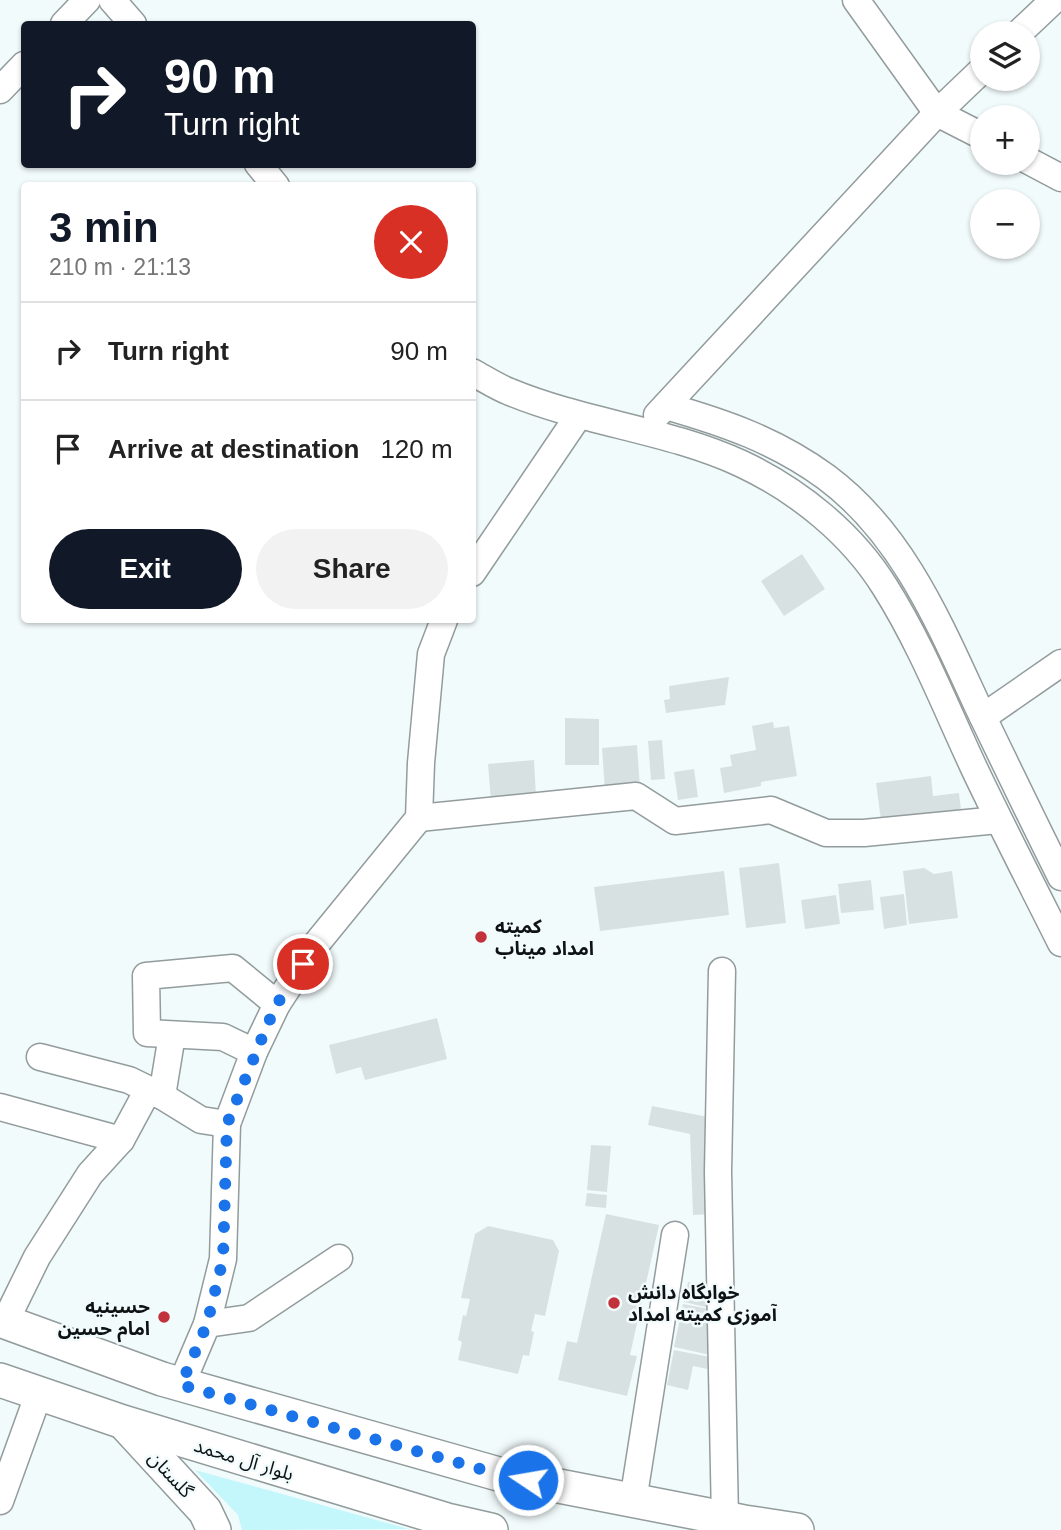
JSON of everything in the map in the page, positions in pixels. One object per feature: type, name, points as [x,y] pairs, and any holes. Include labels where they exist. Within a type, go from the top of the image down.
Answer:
[{"type":"main road","points":[[2,1321],[181,1385],[502,1475],[725,1519],[797,1530]]},
{"type":"main road","name":"بلوار آل محمد","points":[[0,1380],[123,1422],[447,1520],[491,1530]]},
{"type":"main road","name":"گلستان","points":[[123,1422],[205,1511],[214,1530]]},
{"type":"street","points":[[67,21],[87,0]]},
{"type":"street","points":[[112,0],[130,21]]},
{"type":"street","points":[[856,0],[937,113],[970,130]]},
{"type":"street","points":[[1032,21],[1054,0]]},
{"type":"street","points":[[0,90],[21,68]]},
{"type":"street","points":[[642,431],[970,81]]},
{"type":"street","points":[[1040,167],[1061,178]]},
{"type":"street","points":[[261,168],[273,182]]},
{"type":"street","points":[[476,374],[510,392],[579,415],[714,453],[764,475],[808,504],[849,542],[885,586],[916,645],[998,820],[1061,943]]},
{"type":"street","points":[[666,406],[725,423],[770,442],[804,461],[851,499],[893,545],[912,572],[1061,877]]},
{"type":"street","points":[[476,567],[579,415]]},
{"type":"street","points":[[181,1385],[207,1324],[223,1259],[227,1124],[254,1052],[277,1004],[317,943],[419,818],[431,654],[443,623]]},
{"type":"street","points":[[983,717],[1061,663]]},
{"type":"street","points":[[419,818],[636,796],[675,821],[771,810],[826,832],[876,832],[998,820]]},
{"type":"street","points":[[254,1052],[223,1037],[147,1034],[146,976],[233,968],[277,1004]]},
{"type":"street","points":[[722,971],[718,1172],[725,1519]]},
{"type":"street","points":[[2,1321],[37,1257],[90,1174],[121,1140],[155,1093],[172,1035]]},
{"type":"street","points":[[40,1057],[129,1080],[201,1120],[227,1124]]},
{"type":"street","points":[[0,1107],[121,1140]]},
{"type":"street","points":[[632,1500],[675,1235]]},
{"type":"street","points":[[207,1324],[249,1318],[339,1258]]},
{"type":"street","points":[[0,1501],[39,1393]]},
{"type":"shaded area","points":[[195,1470],[409,1529],[242,1530],[238,1515]]},
{"type":"building","points":[[802,554],[825,589],[784,616],[761,581]]},
{"type":"building","points":[[729,677],[725,705],[666,713],[664,700],[670,699],[669,686]]},
{"type":"building","points":[[565,718],[599,719],[599,765],[565,765]]},
{"type":"building","points":[[773,722],[774,728],[789,726],[797,776],[761,782],[761,786],[724,793],[720,768],[732,766],[730,755],[756,750],[752,726]]},
{"type":"building","points":[[662,740],[665,779],[651,780],[648,741]]},
{"type":"building","points":[[637,745],[640,788],[605,791],[602,748]]},
{"type":"building","points":[[534,760],[536,797],[491,801],[488,764]]},
{"type":"building","points":[[694,769],[698,797],[678,800],[674,772]]},
{"type":"building","points":[[931,776],[933,796],[959,793],[961,810],[881,820],[876,783]]},
{"type":"building","points":[[779,863],[786,923],[746,928],[739,868]]},
{"type":"building","points":[[924,868],[934,874],[952,871],[958,918],[909,924],[903,871]]},
{"type":"building","points":[[724,871],[729,915],[600,931],[594,887]]},
{"type":"building","points":[[871,880],[874,910],[841,913],[838,884]]},
{"type":"building","points":[[904,894],[907,925],[884,929],[880,897]]},
{"type":"building","points":[[836,895],[840,924],[805,929],[801,900]]},
{"type":"building","points":[[437,1018],[447,1059],[365,1080],[361,1067],[336,1074],[329,1045]]},
{"type":"building","points":[[652,1106],[708,1117],[712,1214],[693,1215],[690,1134],[648,1125]]},
{"type":"building","points":[[591,1145],[611,1146],[607,1192],[587,1190]]},
{"type":"building","points":[[587,1193],[607,1195],[606,1208],[585,1206]]},
{"type":"building","name":"خوابگاه دانش آموزی کمیته امداد","points":[[606,1214],[659,1225],[630,1355],[637,1356],[627,1396],[558,1380],[567,1341],[577,1343]]},
{"type":"building","points":[[488,1226],[553,1240],[559,1251],[545,1316],[535,1314],[529,1356],[523,1355],[518,1374],[458,1360],[462,1342],[458,1340],[463,1315],[466,1316],[470,1299],[461,1298],[475,1234]]},
{"type":"building","points":[[688,1282],[719,1288],[714,1309],[684,1302]]},
{"type":"building","points":[[683,1304],[719,1311],[710,1355],[674,1347]]},
{"type":"building","points":[[674,1350],[710,1357],[707,1369],[693,1366],[688,1390],[667,1385]]},
{"type":"place","name":"کمیته امداد میناب","points":[[481,937]]},
{"type":"place","name":"خوابگاه دانش آموزی کمیته امداد","points":[[614,1303]]},
{"type":"place","name":"حسینیه امام حسین","points":[[164,1317]]},
{"type":"route","points":[[303,964],[277,1004],[254,1052],[227,1124],[223,1259],[207,1324],[181,1385],[528,1480]]}]
